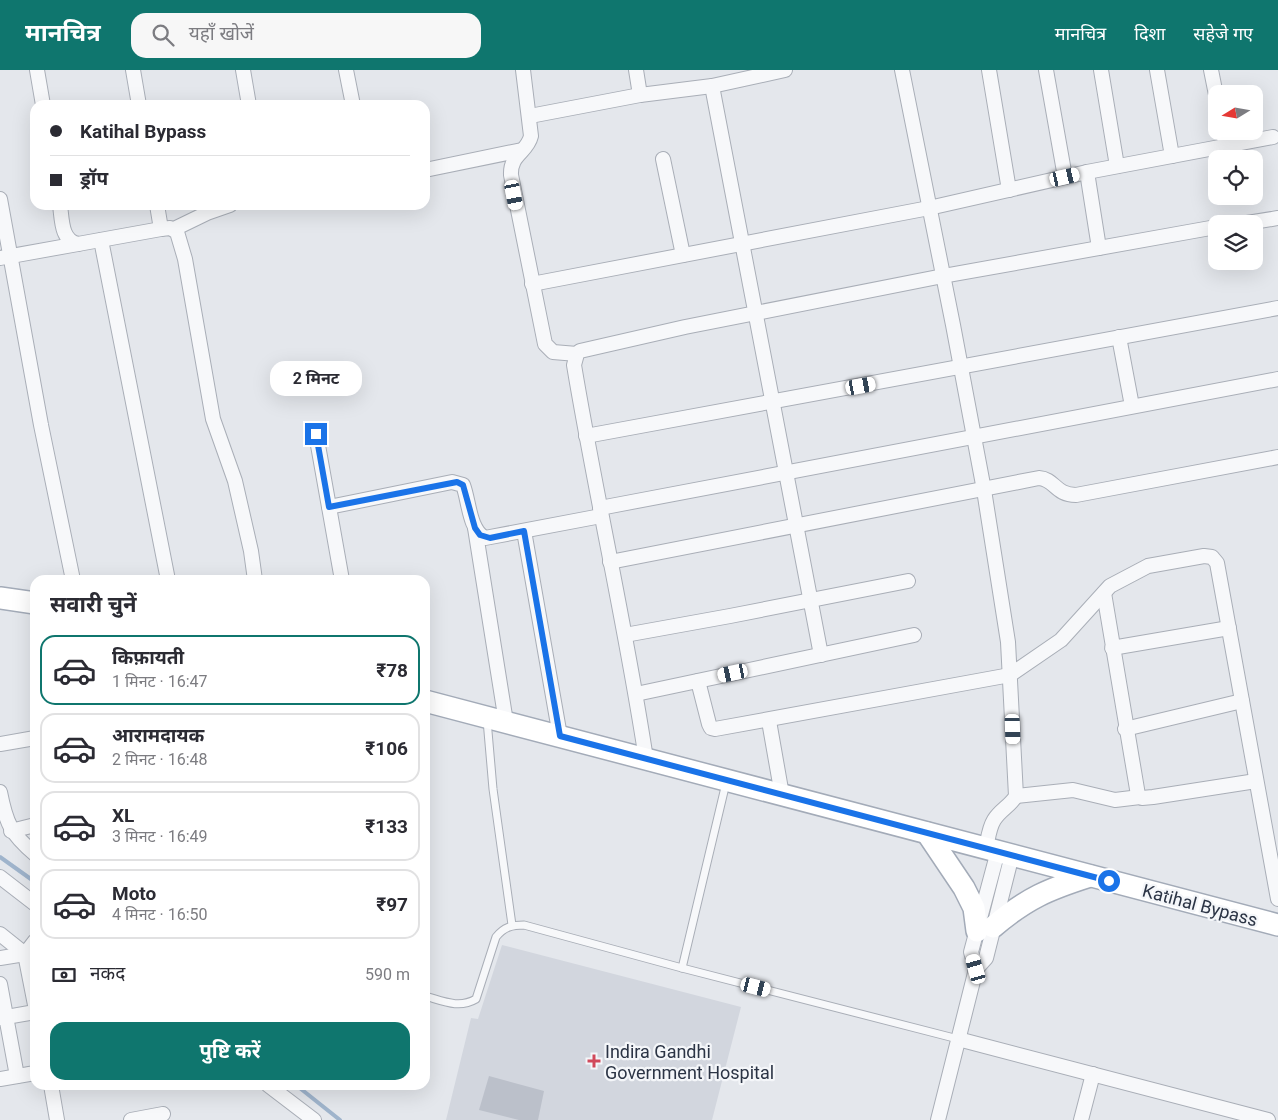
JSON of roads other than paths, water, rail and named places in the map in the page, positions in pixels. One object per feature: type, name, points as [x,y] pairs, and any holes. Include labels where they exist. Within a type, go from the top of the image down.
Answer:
[{"type":"main road","points":[[0,598],[30,602]]},
{"type":"main road","name":"Katihal Bypass","points":[[430,702],[1278,925]]},
{"type":"main road","points":[[927,833],[964,888],[985,929],[1043,892],[1090,876]]},
{"type":"street","points":[[37,70],[42,100]]},
{"type":"street","points":[[133,70],[138,100]]},
{"type":"street","points":[[243,70],[248,100]]},
{"type":"street","points":[[346,70],[352,100]]},
{"type":"street","points":[[523,70],[532,136],[512,163],[511,175],[545,344],[548,350],[553,352],[576,354],[584,348],[942,276],[1208,228]]},
{"type":"street","points":[[636,70],[640,95]]},
{"type":"street","points":[[902,70],[984,490],[1008,642],[1016,796],[1011,805],[994,819],[990,829],[999,852],[985,929],[971,952],[976,969],[938,1120]]},
{"type":"street","points":[[990,70],[1009,190]]},
{"type":"street","points":[[1046,70],[1065,177]]},
{"type":"street","points":[[1101,70],[1117,166]]},
{"type":"street","points":[[1157,70],[1172,156]]},
{"type":"street","points":[[1211,70],[1214,85]]},
{"type":"street","points":[[530,116],[640,95],[712,86],[780,71]]},
{"type":"street","points":[[712,86],[812,600],[821,655]]},
{"type":"street","points":[[532,284],[929,208],[1087,172],[1273,137]]},
{"type":"street","points":[[1225,140],[1226,146]]},
{"type":"street","points":[[430,169],[522,150]]},
{"type":"street","points":[[663,159],[683,255]]},
{"type":"street","points":[[1087,172],[1099,248]]},
{"type":"street","points":[[0,198],[5,257],[72,575]]},
{"type":"street","points":[[61,210],[66,235],[69,240],[78,244]]},
{"type":"street","points":[[159,210],[168,229],[179,236],[185,258],[214,419],[235,481],[254,575]]},
{"type":"street","points":[[5,257],[168,229],[216,210]]},
{"type":"street","points":[[1263,220],[1278,218]]},
{"type":"street","points":[[101,240],[167,575]]},
{"type":"street","points":[[586,436],[773,403],[960,366],[1278,308]]},
{"type":"street","points":[[1119,337],[1132,406]]},
{"type":"street","points":[[576,354],[574,365],[586,436],[636,694],[646,759]]},
{"type":"street","points":[[475,528],[485,538],[524,531],[601,512],[787,472],[870,458],[973,436],[1278,379]]},
{"type":"street","points":[[316,434],[341,575]]},
{"type":"street","points":[[610,562],[797,524],[1045,478],[1062,493],[1076,495],[1278,458]]},
{"type":"street","points":[[329,507],[457,482],[463,485],[475,528],[497,720]]},
{"type":"street","points":[[524,531],[560,736]]},
{"type":"street","points":[[698,681],[711,728],[769,721],[1010,675],[1061,640],[1110,586],[1148,566],[1208,556],[1215,559],[1217,563],[1278,899]]},
{"type":"street","points":[[625,635],[908,581]]},
{"type":"street","points":[[1104,593],[1125,729],[1138,795],[1140,797]]},
{"type":"street","points":[[1112,648],[1229,628]]},
{"type":"street","points":[[636,694],[914,635]]},
{"type":"street","points":[[1125,729],[1242,701]]},
{"type":"street","points":[[769,721],[782,795]]},
{"type":"street","points":[[0,744],[30,739]]},
{"type":"street","points":[[1016,796],[1073,790],[1115,800],[1153,797],[1256,780]]},
{"type":"street","points":[[0,792],[5,817],[12,831],[17,839],[30,850]]},
{"type":"street","points":[[12,831],[30,826]]},
{"type":"street","points":[[0,877],[30,900]]},
{"type":"street","points":[[0,934],[30,949]]},
{"type":"street","points":[[0,958],[30,950]]},
{"type":"street","points":[[0,984],[3,1018],[17,1076]]},
{"type":"street","points":[[3,1018],[30,1013]]},
{"type":"street","points":[[958,1039],[1268,1120]]},
{"type":"street","points":[[0,1079],[30,1074]]},
{"type":"street","points":[[1081,1120],[1093,1074]]},
{"type":"street","points":[[51,1090],[58,1120]]},
{"type":"street","points":[[275,1090],[314,1120]]},
{"type":"street","points":[[131,1120],[163,1114]]},
{"type":"lane","points":[[497,720],[493,789],[512,925]]},
{"type":"lane","points":[[682,968],[727,780]]},
{"type":"lane","points":[[430,997],[457,1005],[468,1004],[476,999],[496,937],[502,930],[512,925],[524,925],[958,1039]]},
{"type":"waterway","points":[[0,857],[30,878]]},
{"type":"waterway","points":[[302,1090],[340,1120]]},
{"type":"place","name":"Indira Gandhi Government Hospital","points":[[594,1061]]}]
